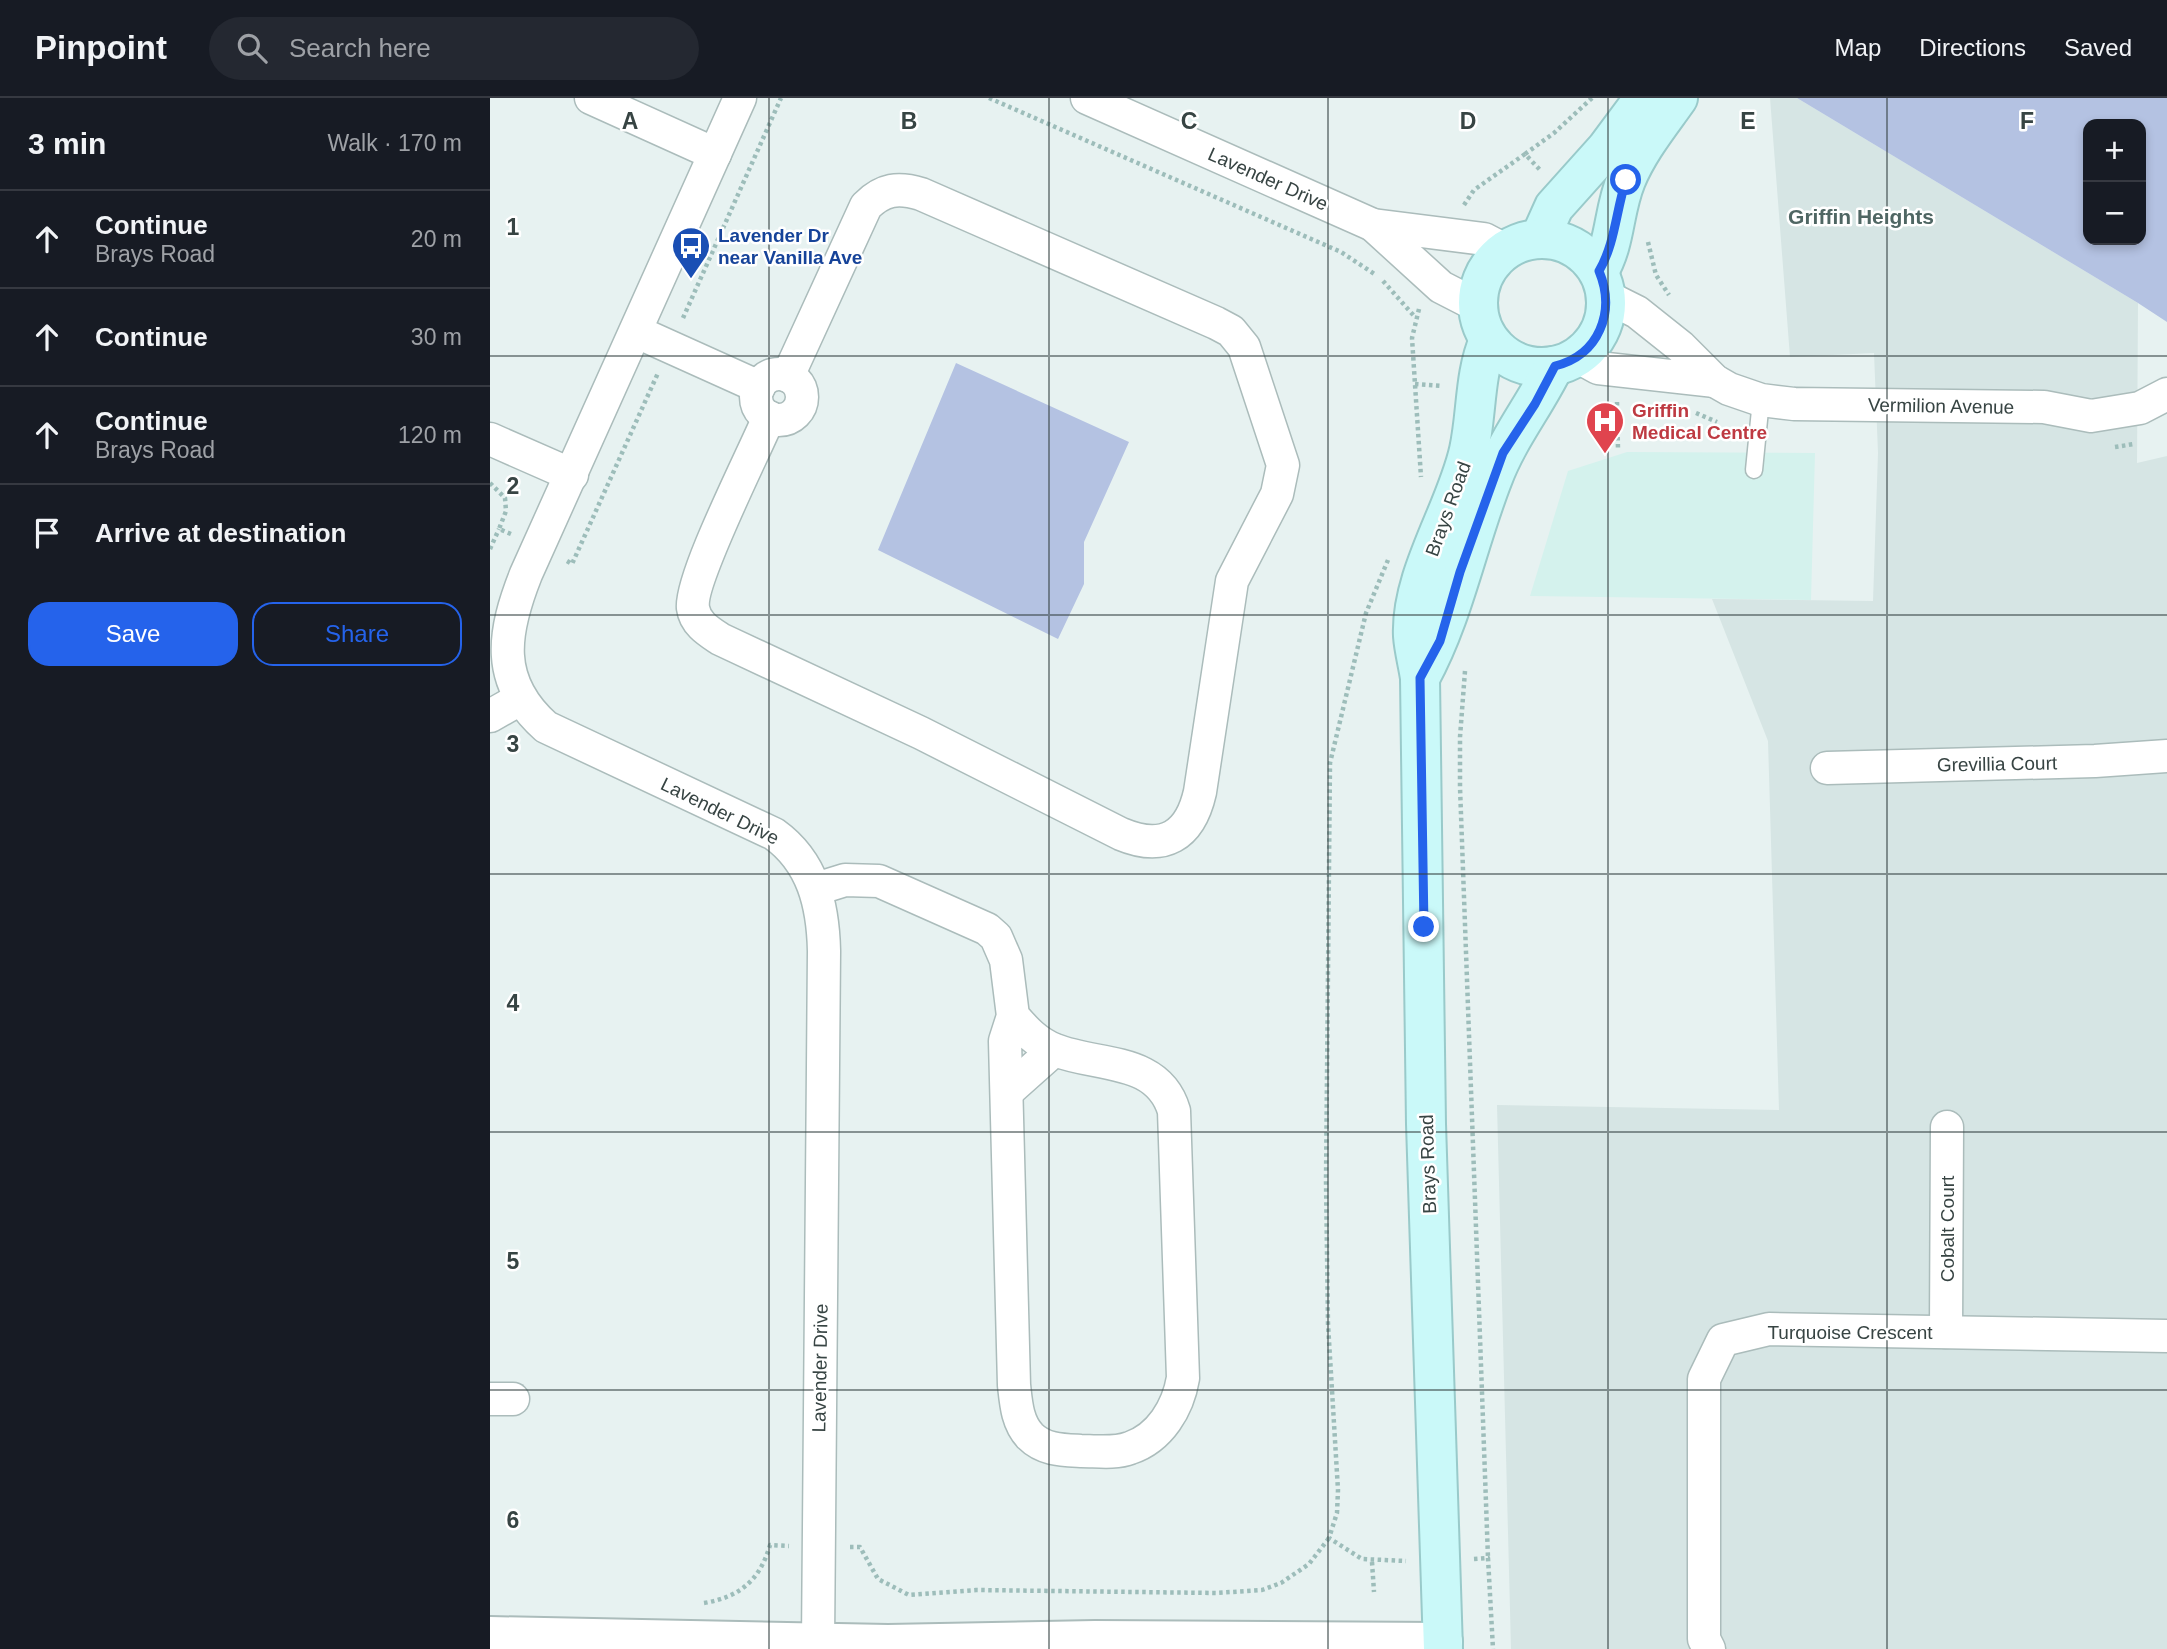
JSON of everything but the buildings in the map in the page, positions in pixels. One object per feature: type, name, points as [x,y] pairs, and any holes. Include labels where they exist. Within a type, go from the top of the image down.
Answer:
[{"type":"main road","points":[[1644,98],[1606,149],[1522,244],[1490,265],[1480,285],[1483,323],[1502,354],[1518,363],[1536,367],[1566,362],[1601,331],[1603,284],[1619,201],[1635,159],[1678,98]]},
{"type":"main road","points":[[1522,244],[1557,240],[1574,246],[1588,257],[1603,284]]},
{"type":"main road","name":"Brays Road","points":[[1443,1645],[1426,1124],[1420,678],[1413,634],[1417,605],[1436,542],[1461,481],[1474,421],[1483,323]]},
{"type":"main road","name":"Brays Road","points":[[1420,678],[1440,641],[1460,572],[1503,453],[1566,362]]},
{"type":"street","points":[[591,98],[715,154]]},
{"type":"street","name":"Lavender Drive","points":[[740,98],[526,574],[511,616],[508,666],[520,699],[531,714],[559,736],[774,834],[799,856],[816,889],[821,907],[824,951],[818,1643]]},
{"type":"street","name":"Lavender Drive","points":[[1087,98],[1373,225],[1522,244]]},
{"type":"street","points":[[769,417],[697,579],[693,609],[700,624],[720,639],[921,733],[1121,834],[1155,842],[1182,831],[1194,815],[1200,792],[1232,581],[1272,504],[1282,476],[1279,447],[1248,358],[1237,338],[1216,323],[921,194],[891,190],[881,193],[866,206],[788,376]]},
{"type":"street","name":"Lavender Drive","points":[[1373,225],[1483,323]]},
{"type":"street","name":"Vermilion Avenue","points":[[1603,284],[1681,347],[1715,381]]},
{"type":"street","points":[[637,332],[759,387]]},
{"type":"street","name":"Vermilion Avenue","points":[[1566,362],[1715,381],[1761,400],[1794,404],[2044,407],[2091,416],[2140,408],[2167,394]]},
{"type":"street","points":[[788,376],[802,392],[800,407],[783,419],[769,417],[759,407],[759,387],[768,377],[788,376]]},
{"type":"street","points":[[490,439],[572,475]]},
{"type":"street","points":[[490,716],[520,699]]},
{"type":"street","name":"Grevillia Court","points":[[1827,768],[2095,761],[2167,756]]},
{"type":"street","points":[[816,889],[845,880],[879,881],[987,929],[996,937],[1006,960],[1013,1016],[1005,1041],[1014,1385],[1019,1415],[1028,1434],[1045,1447],[1106,1452],[1128,1449],[1172,1415],[1178,1404],[1183,1378],[1174,1111],[1165,1088],[1146,1073],[1054,1050],[1036,1040],[1013,1016]]},
{"type":"street","points":[[1008,1091],[1054,1050]]},
{"type":"street","name":"Cobalt Court","points":[[1946,1332],[1947,1127]]},
{"type":"street","name":"Turquoise Crescent","points":[[1709,1649],[1704,1639],[1704,1379],[1723,1340],[1769,1329],[2167,1336]]},
{"type":"street","points":[[490,1636],[566,1643],[1443,1645]]},
{"type":"lane","points":[[1754,470],[1761,400]]},
{"type":"path","points":[[678,329],[781,98]]},
{"type":"path","points":[[989,98],[1341,253],[1384,281],[1415,317]]},
{"type":"path","points":[[1462,212],[1474,190],[1525,155],[1592,98]]},
{"type":"path","points":[[1525,155],[1547,178]]},
{"type":"path","points":[[1644,233],[1657,275],[1672,302]]},
{"type":"path","points":[[1419,485],[1422,461],[1412,338],[1415,317],[1420,307]]},
{"type":"path","points":[[559,558],[572,564],[660,369]]},
{"type":"path","points":[[1618,394],[1618,449]]},
{"type":"path","points":[[490,483],[505,498],[506,511],[490,549]]},
{"type":"path","points":[[499,529],[517,537]]},
{"type":"path","points":[[845,1548],[860,1547],[877,1579],[908,1595],[931,1596],[976,1590],[1216,1593],[1262,1590],[1281,1583],[1309,1564],[1329,1538],[1337,1513],[1338,1490],[1328,1324],[1326,1181],[1330,763],[1366,613],[1393,547]]},
{"type":"path","points":[[1465,668],[1461,710],[1460,787],[1493,1649]]},
{"type":"path","points":[[1329,1538],[1372,1562],[1392,1561]]},
{"type":"path","points":[[697,1604],[727,1598],[737,1593],[763,1568],[770,1545],[785,1546]]},
{"type":"path","points":[[1474,1559],[1488,1558]]},
{"type":"path","points":[[1372,1562],[1374,1592]]},
{"type":"shaded area","points":[[1770,98],[1797,98],[2138,303],[2137,463],[2167,456],[2167,1649],[1511,1649],[1497,1105],[1779,1110],[1768,741],[1712,599],[1873,601],[1878,453],[1874,353],[1790,357]]},
{"type":"shaded area","points":[[1797,98],[2167,98],[2167,322],[2138,303]]},
{"type":"shaded area","points":[[956,363],[1129,442],[1084,542],[1084,584],[1058,639],[878,550]]},
{"type":"shaded area","points":[[1627,452],[1815,453],[1811,600],[1530,596],[1568,471]]},
{"type":"place","name":"Lavender Dr near Vanilla Ave","points":[[691,280]]},
{"type":"place","name":"Griffin Medical Centre","points":[[1605,455]]},
{"type":"district","name":"Griffin Heights","points":[[1861,216]]},
{"type":"route","points":[[1424,927],[1420,678],[1440,641],[1460,572],[1503,453],[1535,404],[1555,366],[1578,357],[1591,346],[1601,331],[1606,315],[1606,297],[1599,271],[1611,250],[1613,226],[1626,180]]}]
